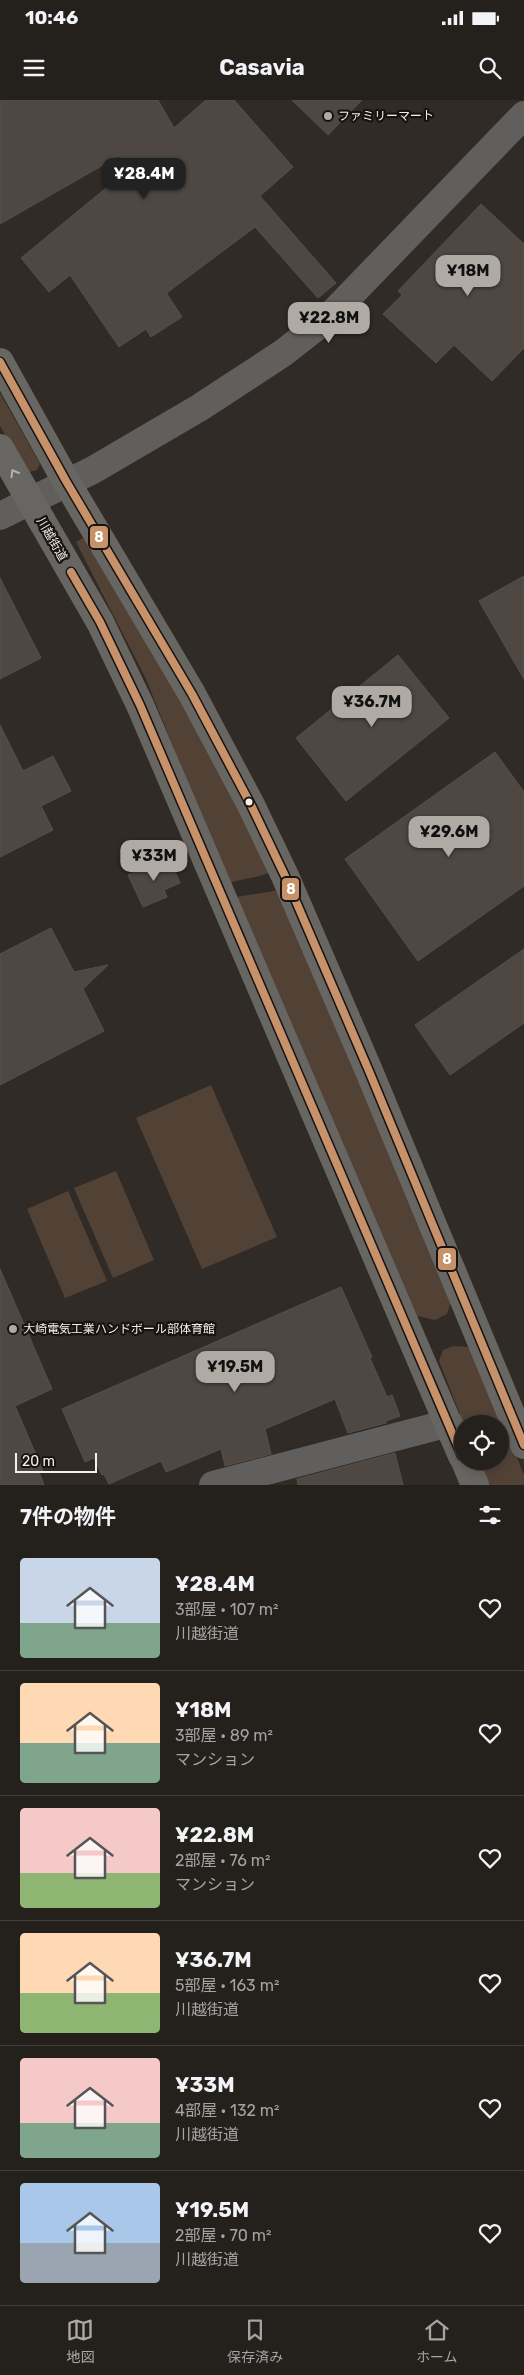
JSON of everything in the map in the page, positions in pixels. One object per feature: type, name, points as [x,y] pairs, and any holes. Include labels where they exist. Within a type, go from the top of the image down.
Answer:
[{"type":"highway","points":[[0,362],[66,482],[192,694],[268,841],[369,1071],[524,1445]]},
{"type":"highway","name":"川越街道","points":[[0,448],[100,622],[140,705],[454,1436]]},
{"type":"highway","points":[[469,1470],[475,1485]]},
{"type":"street","points":[[0,516],[93,470],[199,408],[283,353],[328,317],[524,115]]},
{"type":"street","points":[[213,1485],[449,1423]]},
{"type":"shaded area","points":[[0,393],[40,464],[37,470],[29,472],[25,470],[0,426]]},
{"type":"shaded area","points":[[87,536],[187,712],[271,872],[228,883],[146,679],[76,542]]},
{"type":"shaded area","points":[[280,890],[451,1302],[447,1314],[435,1320],[417,1316],[236,897]]},
{"type":"shaded area","points":[[211,1085],[277,1237],[202,1269],[136,1118]]},
{"type":"shaded area","points":[[116,1171],[154,1260],[113,1278],[74,1188]]},
{"type":"shaded area","points":[[68,1191],[107,1281],[65,1298],[27,1209]]},
{"type":"shaded area","points":[[453,1346],[468,1347],[474,1352],[500,1415],[460,1415],[439,1361],[443,1350]]},
{"type":"shaded area","points":[[509,1438],[524,1475],[524,1485],[489,1485],[483,1470],[509,1470]]},
{"type":"building","points":[[0,100],[158,100],[174,128],[206,100],[234,100],[293,167],[260,196],[336,283],[318,298],[255,227],[168,292],[167,294],[182,317],[151,337],[146,329],[119,347],[70,275],[49,292],[21,258],[128,170],[119,156],[0,224]]},
{"type":"building","name":"ファミリーマート","points":[[292,100],[362,100],[328,135]]},
{"type":"building","points":[[481,204],[524,244],[524,348],[492,381],[454,345],[436,363],[383,314],[402,295],[398,291]]},
{"type":"building","points":[[524,576],[524,679],[479,601]]},
{"type":"building","points":[[0,578],[41,658],[0,679]]},
{"type":"building","points":[[398,655],[449,718],[346,801],[296,738]]},
{"type":"building","points":[[0,725],[23,771],[53,756],[71,791],[41,806],[53,830],[0,857]]},
{"type":"building","points":[[495,752],[524,792],[524,886],[418,961],[345,859]]},
{"type":"building","points":[[170,860],[180,883],[164,890],[167,897],[143,907],[128,875],[152,864],[153,867]]},
{"type":"building","points":[[51,928],[74,972],[108,965],[83,989],[104,1031],[0,1085],[0,954]]},
{"type":"building","points":[[524,949],[524,1023],[450,1075],[415,1025]]},
{"type":"building","name":"大崎電気工業ハンドボール部体育館","points":[[0,1269],[52,1389],[15,1406],[43,1471],[39,1472],[44,1485],[0,1485]]},
{"type":"building","points":[[341,1287],[372,1357],[370,1358],[387,1397],[392,1395],[400,1416],[386,1421],[386,1423],[348,1433],[335,1399],[265,1429],[271,1454],[225,1466],[221,1449],[166,1472],[161,1461],[109,1484],[104,1474],[102,1475],[94,1458],[85,1462],[62,1409]]},
{"type":"building","points":[[395,1453],[403,1485],[298,1485],[297,1479]]},
{"type":"transit line","name":"8","points":[[0,362],[66,481],[192,694],[251,805],[285,876],[369,1071],[524,1445]]},
{"type":"transit line","name":"8","points":[[71,572],[100,622],[140,705],[454,1437]]},
{"type":"place","name":"ファミリーマート","points":[[328,116]]},
{"type":"place","name":"大崎電気工業ハンドボール部体育館","points":[[13,1329]]}]
